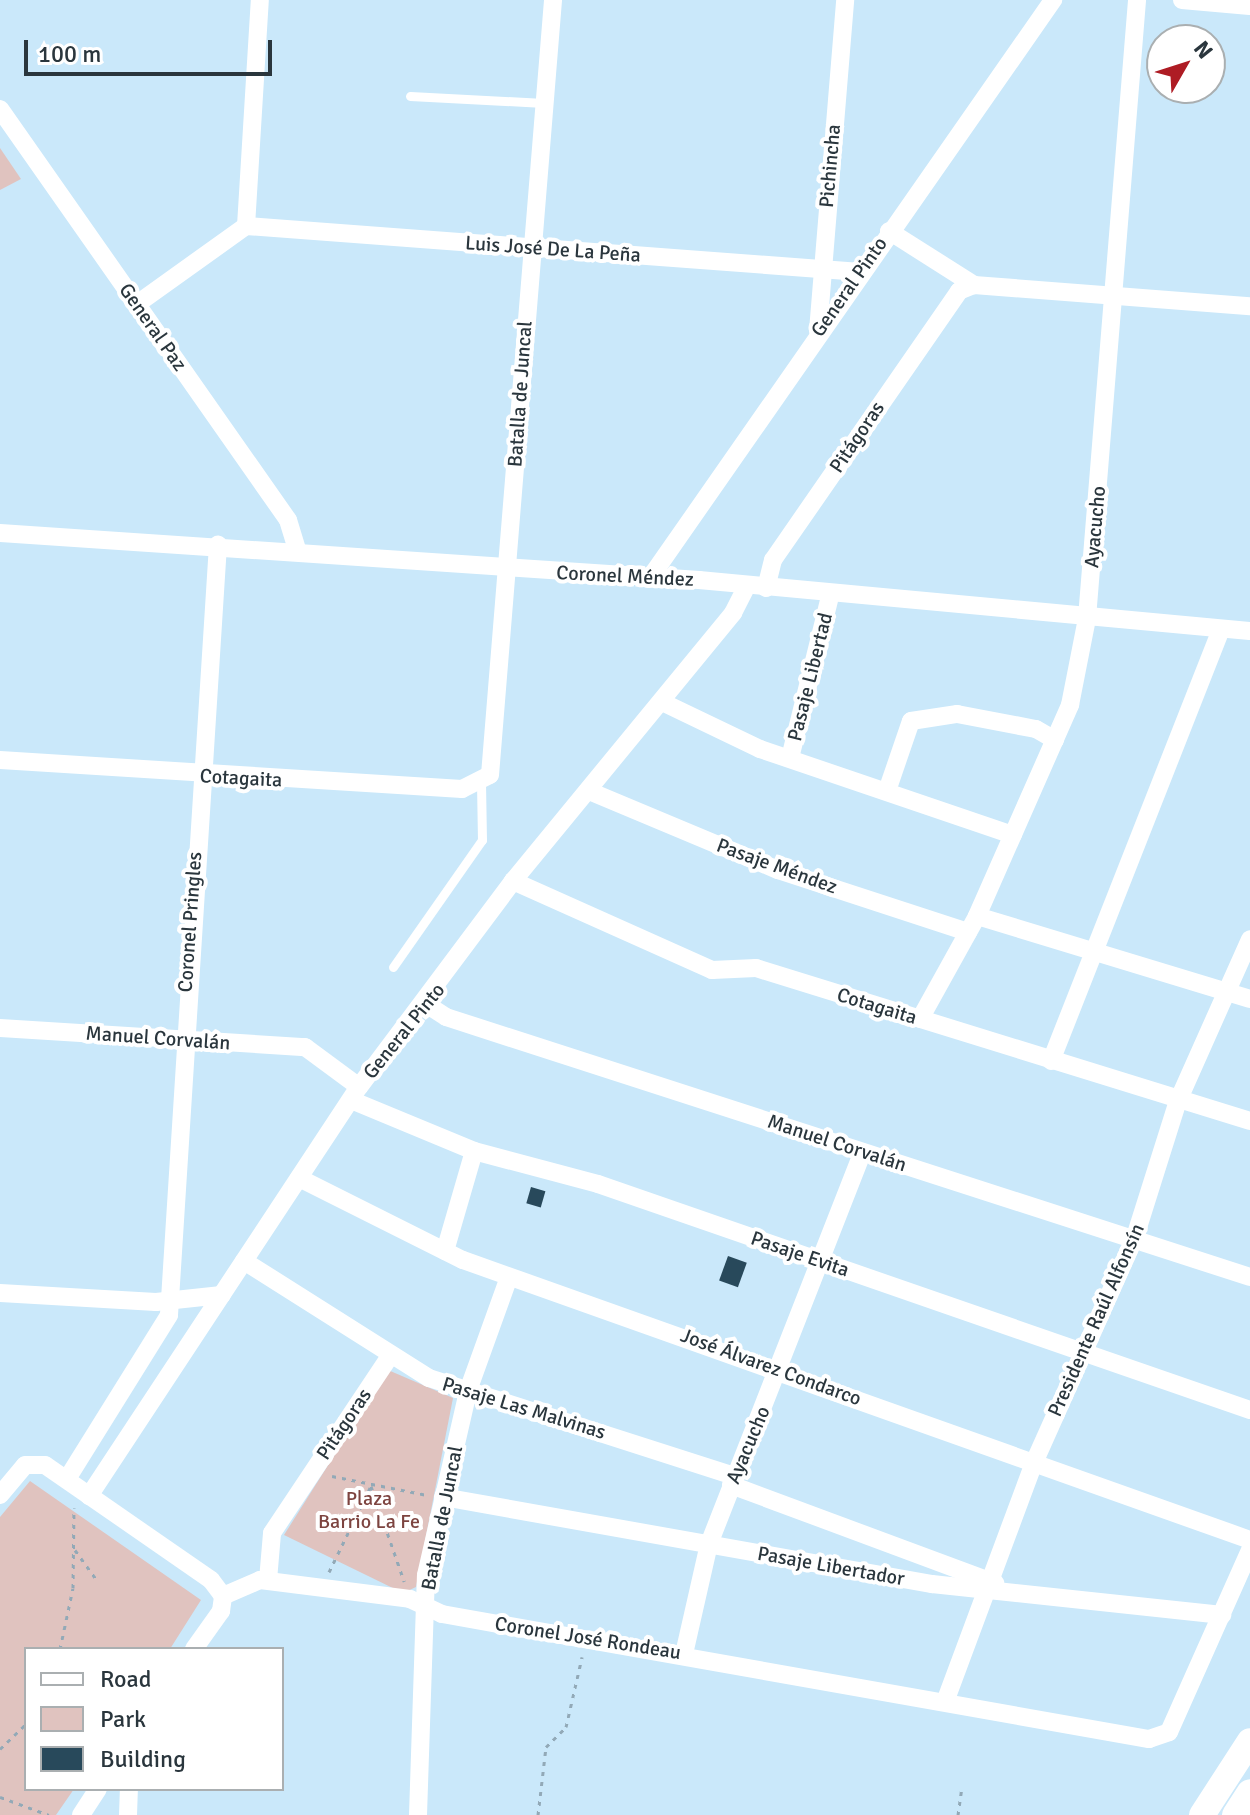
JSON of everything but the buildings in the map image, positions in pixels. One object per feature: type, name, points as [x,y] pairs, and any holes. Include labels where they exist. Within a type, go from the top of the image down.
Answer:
[{"type":"main road","points":[[1202,1815],[1250,1741]]},
{"type":"main road","points":[[1235,1815],[1250,1792]]},
{"type":"street","points":[[137,304],[246,226],[260,0]]},
{"type":"street","name":"Batalla de Juncal","points":[[481,784],[495,764],[506,569],[553,0]]},
{"type":"street","name":"Pichincha","points":[[818,331],[845,0]]},
{"type":"street","name":"General Pinto","points":[[650,578],[818,331],[1053,0]]},
{"type":"street","name":"Ayacucho","points":[[920,1019],[973,924],[1055,740],[1087,618],[1137,0]]},
{"type":"street","points":[[1182,0],[1250,6]]},
{"type":"street","name":"General Paz","points":[[0,109],[288,520],[297,550]]},
{"type":"street","name":"Luis José De La Peña","points":[[246,226],[860,272]]},
{"type":"street","points":[[889,231],[966,288],[1113,294],[1250,306]]},
{"type":"street","name":"Pitágoras","points":[[766,588],[773,560],[966,288]]},
{"type":"street","name":"Coronel Méndez","points":[[0,533],[297,550],[1250,631]]},
{"type":"street","name":"Coronel Pringles","points":[[170,1299],[182,1039],[218,545]]},
{"type":"street","name":"General Pinto","points":[[84,1505],[355,1093],[426,1004],[513,881],[662,702],[747,586]]},
{"type":"street","name":"Pasaje Libertad","points":[[790,758],[830,596]]},
{"type":"street","points":[[1051,1061],[1090,951],[1221,629]]},
{"type":"street","points":[[662,702],[790,758],[1013,835]]},
{"type":"street","points":[[887,791],[911,721],[957,714],[1036,729],[1055,740]]},
{"type":"street","name":"Cotagaita","points":[[0,760],[200,776],[462,789],[481,784]]},
{"type":"street","name":"Pasaje Méndez","points":[[589,791],[778,870],[973,924],[1090,951],[1250,999]]},
{"type":"street","name":"Cotagaita","points":[[513,881],[712,970],[756,968],[1250,1121]]},
{"type":"street","name":"Presidente Raúl Alfonsín","points":[[945,1702],[985,1585],[1033,1465],[1135,1237],[1178,1101],[1250,939]]},
{"type":"street","name":"Manuel Corvalán","points":[[426,1004],[863,1152],[1135,1237],[1250,1277]]},
{"type":"street","name":"Manuel Corvalán","points":[[0,1028],[315,1051]]},
{"type":"street","name":"Pasaje Evita","points":[[315,1051],[355,1093],[474,1151],[598,1184],[1081,1354],[1250,1410]]},
{"type":"street","points":[[445,1251],[474,1151]]},
{"type":"street","name":"Ayacucho","points":[[684,1654],[709,1544],[863,1152]]},
{"type":"street","name":"José Álvarez Condarco","points":[[299,1178],[445,1251],[509,1277],[780,1368],[1033,1465],[1250,1540]]},
{"type":"street","name":"Pasaje Las Malvinas","points":[[244,1261],[429,1378],[469,1388],[733,1480],[985,1585]]},
{"type":"street","name":"Batalla de Juncal","points":[[418,1815],[418,1602],[469,1388],[509,1277]]},
{"type":"street","points":[[0,1293],[170,1299],[222,1295]]},
{"type":"street","points":[[67,1479],[159,1340],[170,1299]]},
{"type":"street","name":"Pitágoras","points":[[268,1580],[272,1533],[390,1356]]},
{"type":"street","points":[[0,1495],[31,1463],[67,1479],[84,1505],[223,1596],[221,1611],[195,1647]]},
{"type":"street","name":"Pasaje Libertador","points":[[443,1497],[709,1544],[1008,1590],[1222,1615]]},
{"type":"street","points":[[1222,1615],[1250,1550]]},
{"type":"street","name":"Coronel José Rondeau","points":[[223,1596],[268,1580],[321,1587],[418,1602],[586,1637],[1149,1739],[1169,1732],[1222,1615]]},
{"type":"street","points":[[81,1815],[97,1791]]},
{"type":"street","points":[[128,1815],[129,1791]]},
{"type":"lane","points":[[410,96],[544,103]]},
{"type":"lane","points":[[393,967],[482,840],[481,784]]},
{"type":"path","points":[[313,1471],[371,1486],[443,1497]]},
{"type":"path","points":[[321,1587],[371,1486]]},
{"type":"path","points":[[371,1486],[418,1602]]},
{"type":"path","points":[[60,1647],[73,1546],[84,1505],[66,1499]]},
{"type":"path","points":[[73,1546],[96,1579]]},
{"type":"path","points":[[538,1815],[546,1747],[566,1727],[586,1637]]},
{"type":"path","points":[[0,1749],[24,1726]]},
{"type":"path","points":[[958,1815],[962,1788]]},
{"type":"path","points":[[0,1797],[49,1815]]},
{"type":"green space","points":[[0,148],[21,179],[0,190]]},
{"type":"green space","name":"Plaza Barrio La Fe","points":[[388,1370],[453,1398],[416,1587],[403,1593],[284,1535]]},
{"type":"green space","points":[[30,1481],[201,1600],[171,1647],[24,1647],[24,1791],[73,1791],[56,1815],[0,1815],[0,1517]]}]
